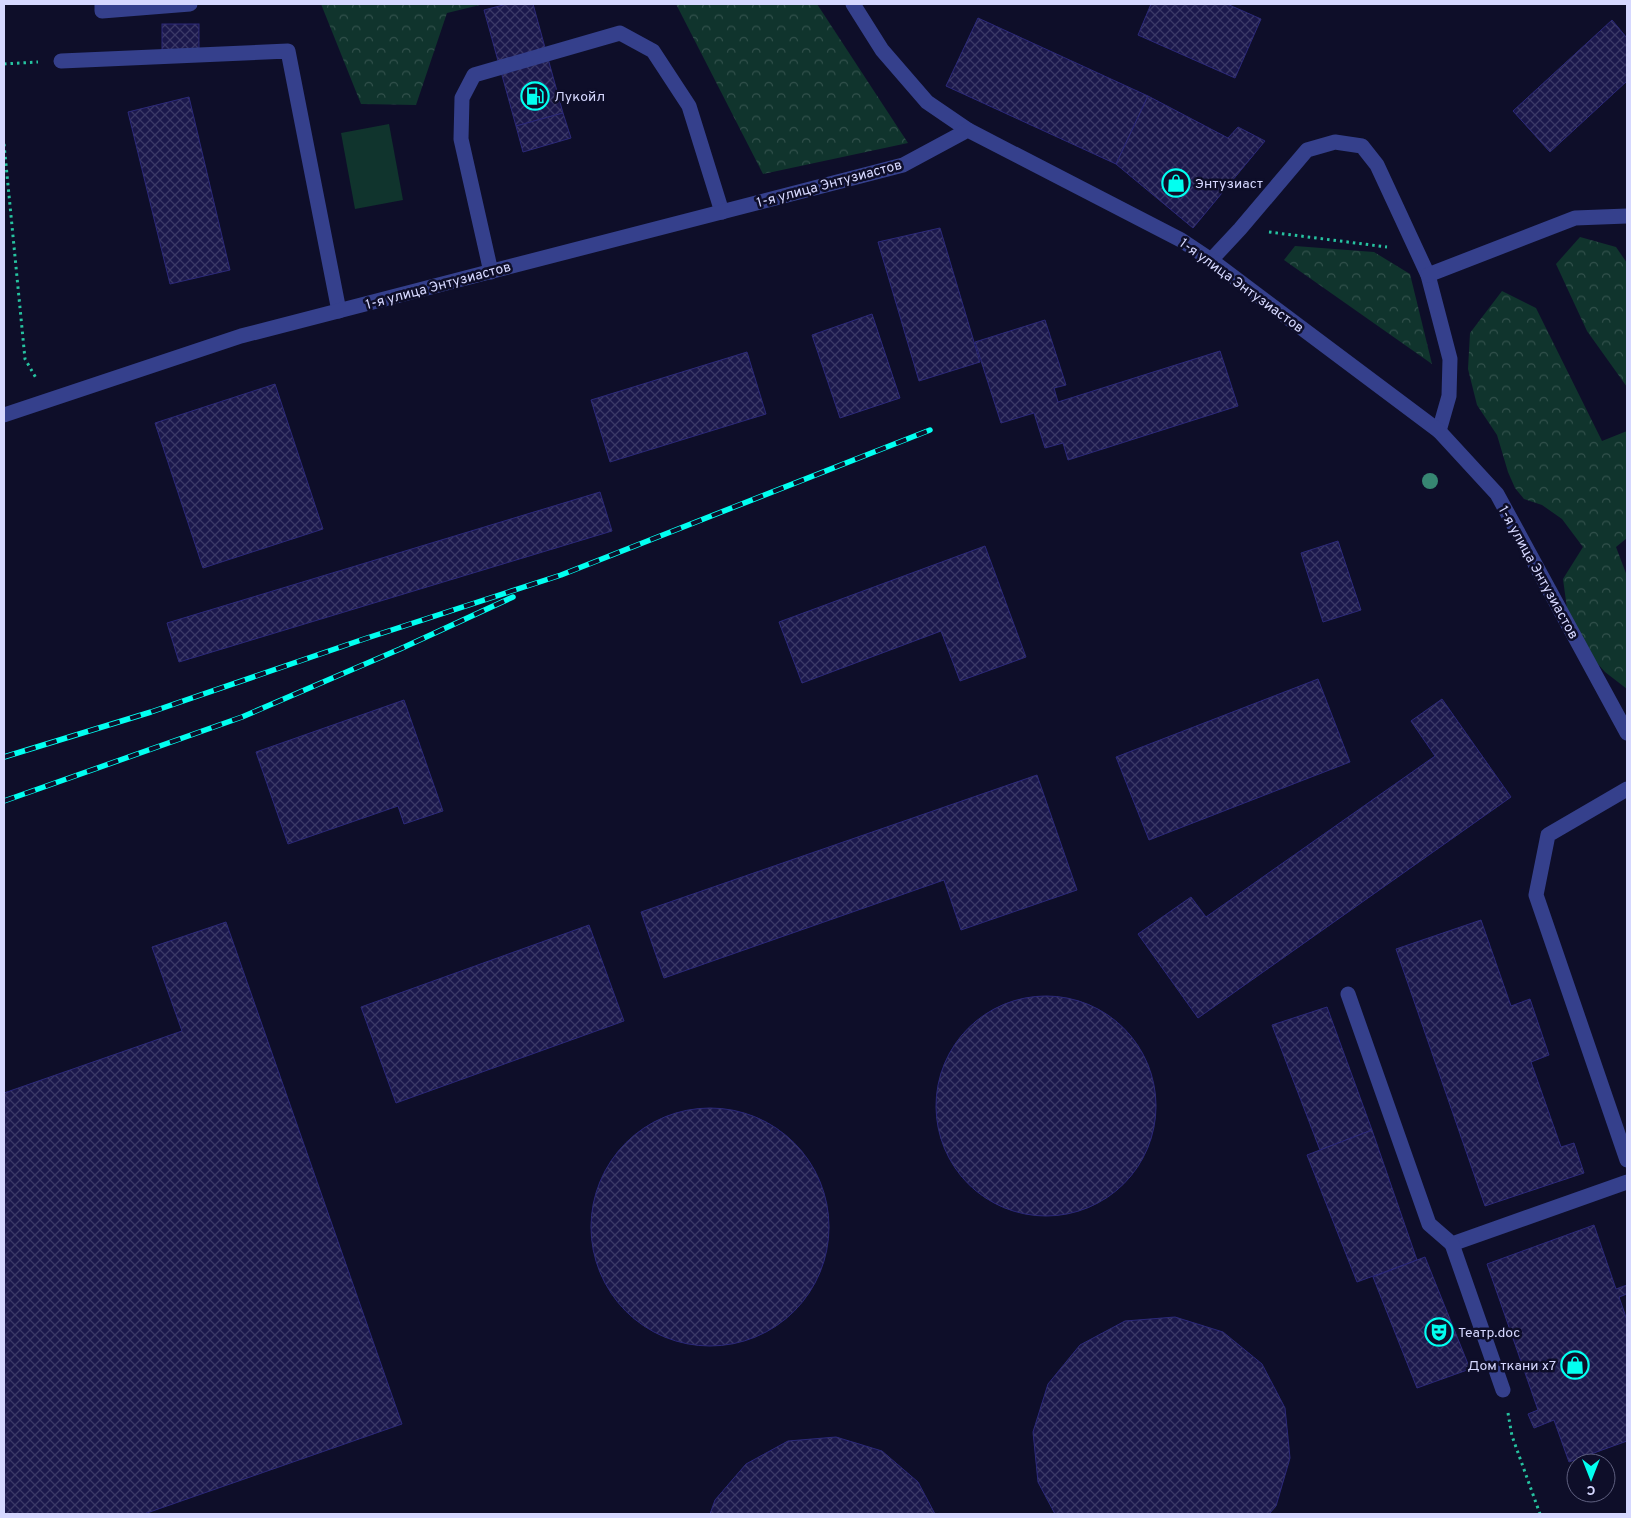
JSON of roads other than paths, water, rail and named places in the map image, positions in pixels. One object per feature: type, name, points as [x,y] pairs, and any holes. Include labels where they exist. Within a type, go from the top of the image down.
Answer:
[{"type":"street","points":[[102,4],[102,11],[190,4]]},
{"type":"street","points":[[853,4],[882,50],[927,102],[968,130]]},
{"type":"street","points":[[491,272],[461,140],[462,98],[474,75],[620,33],[653,51],[688,106],[722,212]]},
{"type":"street","points":[[61,61],[288,51],[339,311]]},
{"type":"street","name":"1-я улица Энтузиастов","points":[[4,416],[241,336],[903,165],[968,130],[1181,240],[1211,260],[1439,431],[1497,494],[1627,733]]},
{"type":"street","points":[[1211,260],[1307,150],[1336,142],[1362,146],[1377,165],[1428,275],[1450,359],[1449,396],[1439,431]]},
{"type":"street","points":[[1428,275],[1575,218],[1627,216]]},
{"type":"street","points":[[1627,789],[1548,835],[1536,895],[1627,1160]]},
{"type":"street","points":[[1348,994],[1429,1224],[1452,1244],[1503,1390]]},
{"type":"street","points":[[1452,1244],[1627,1182]]},
{"type":"railway","points":[[4,757],[151,712],[364,639],[561,575],[930,430]]},
{"type":"railway","points":[[4,801],[242,717],[400,649],[513,597]]},
{"type":"place","name":"Лукойл","points":[[535,96]]},
{"type":"place","name":"Энтузиаст","points":[[1176,183]]},
{"type":"place","name":"Театр.doc","points":[[1439,1332]]},
{"type":"place","name":"Дом ткани x7","points":[[1575,1365]]}]
